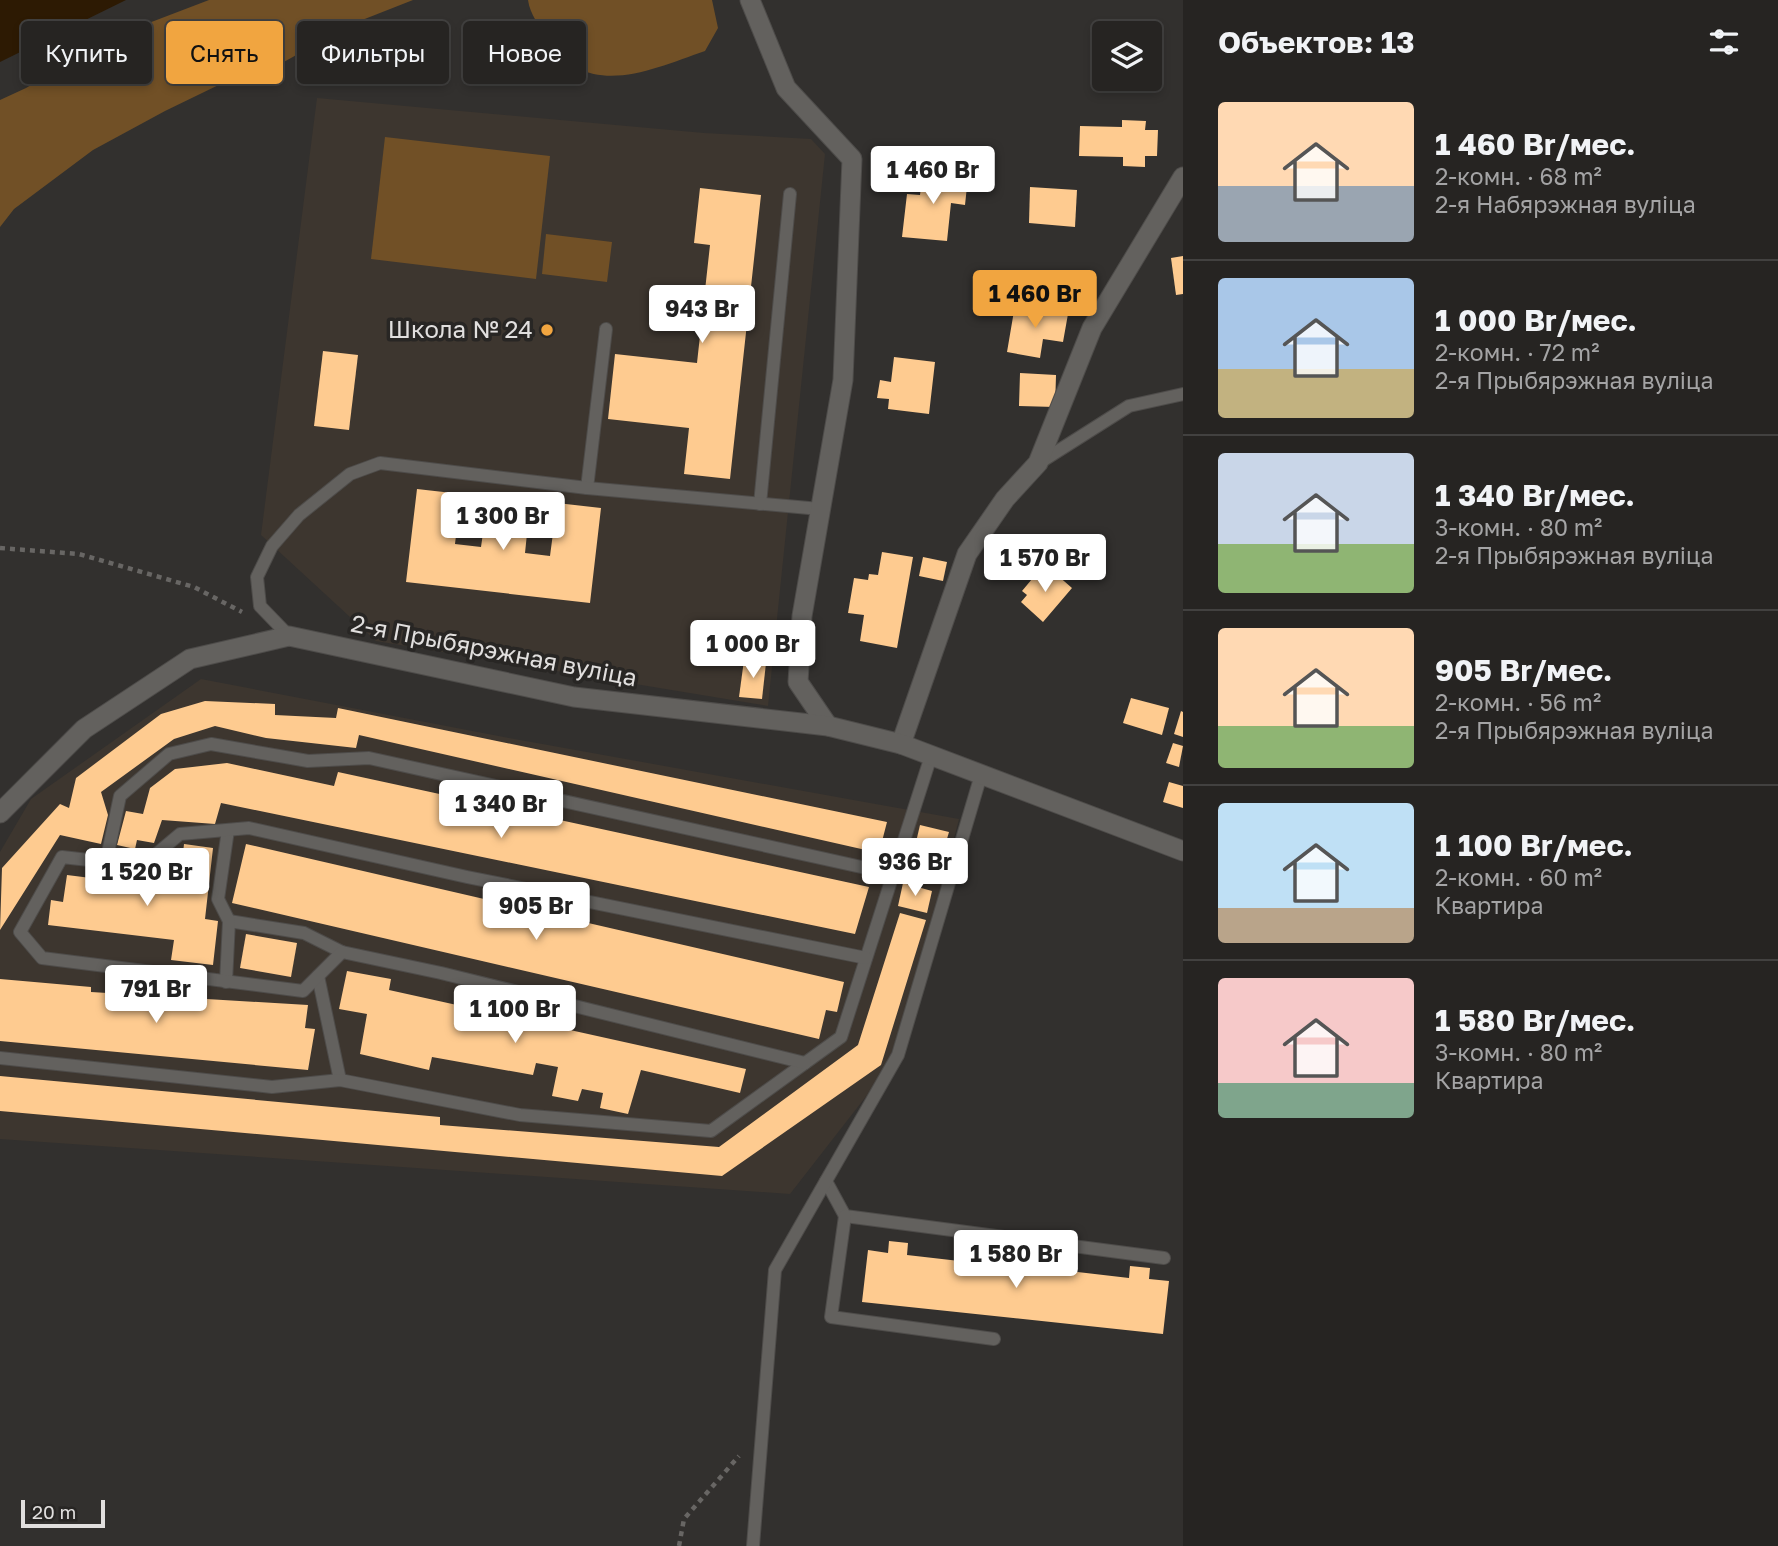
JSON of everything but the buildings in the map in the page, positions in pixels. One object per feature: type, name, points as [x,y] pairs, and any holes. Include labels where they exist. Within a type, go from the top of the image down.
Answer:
[{"type":"street","points":[[750,0],[786,88],[852,159],[843,380],[802,617],[797,682],[828,726]]},
{"type":"street","points":[[901,744],[967,554],[1005,499],[1038,463],[1092,328],[1183,177]]},
{"type":"street","name":"2-я Прыбярэжная вуліца","points":[[0,813],[84,729],[190,659],[289,636],[574,697],[828,726],[901,744],[1183,851]]},
{"type":"lane","points":[[760,503],[789,194]]},
{"type":"lane","points":[[587,488],[606,329]]},
{"type":"lane","points":[[1038,463],[1129,406],[1183,394]]},
{"type":"lane","points":[[289,636],[260,606],[257,577],[272,546],[299,515],[351,474],[380,463],[587,488],[820,509]]},
{"type":"lane","points":[[106,862],[120,796],[169,754],[211,744],[308,761],[369,758],[893,874]]},
{"type":"lane","points":[[0,1058],[272,1087],[340,1080],[520,1115],[711,1131],[841,1037],[931,756]]},
{"type":"lane","points":[[753,1546],[775,1270],[898,1055],[981,775]]},
{"type":"lane","points":[[342,952],[303,991],[42,958],[20,932],[62,857],[142,866],[180,834],[250,828],[467,877],[866,958]]},
{"type":"lane","points":[[226,982],[229,921],[218,899],[228,830]]},
{"type":"lane","points":[[229,921],[304,933],[342,952],[441,973],[805,1063]]},
{"type":"lane","points":[[318,976],[340,1080]]},
{"type":"lane","points":[[826,1181],[845,1216],[831,1317],[994,1339]]},
{"type":"lane","points":[[845,1216],[1164,1258]]},
{"type":"path","points":[[0,548],[79,554],[194,587],[254,618]]},
{"type":"path","points":[[679,1546],[684,1519],[762,1429]]},
{"type":"shaded area","points":[[0,0],[126,0],[83,21],[21,21],[21,52],[0,62]]},
{"type":"shaded area","points":[[209,0],[413,0],[360,21],[297,21],[297,55],[283,62],[283,21],[166,21],[166,84],[221,84],[93,150],[14,209],[0,227],[0,100],[33,84],[152,84],[152,22]]},
{"type":"shaded area","points":[[528,0],[712,0],[718,28],[705,51],[641,72],[600,75],[586,71],[586,21],[537,21]]},
{"type":"shaded area","name":"Школа № 24","points":[[317,98],[704,133],[811,139],[825,154],[768,706],[376,641],[261,535]]},
{"type":"shaded area","points":[[385,137],[550,156],[536,279],[371,259]]},
{"type":"shaded area","points":[[546,234],[612,242],[607,282],[542,274]]},
{"type":"shaded area","points":[[201,679],[959,819],[923,958],[885,1072],[790,1194],[0,1139],[0,852],[31,799]]},
{"type":"place","name":"Школа № 24","points":[[547,330]]}]
